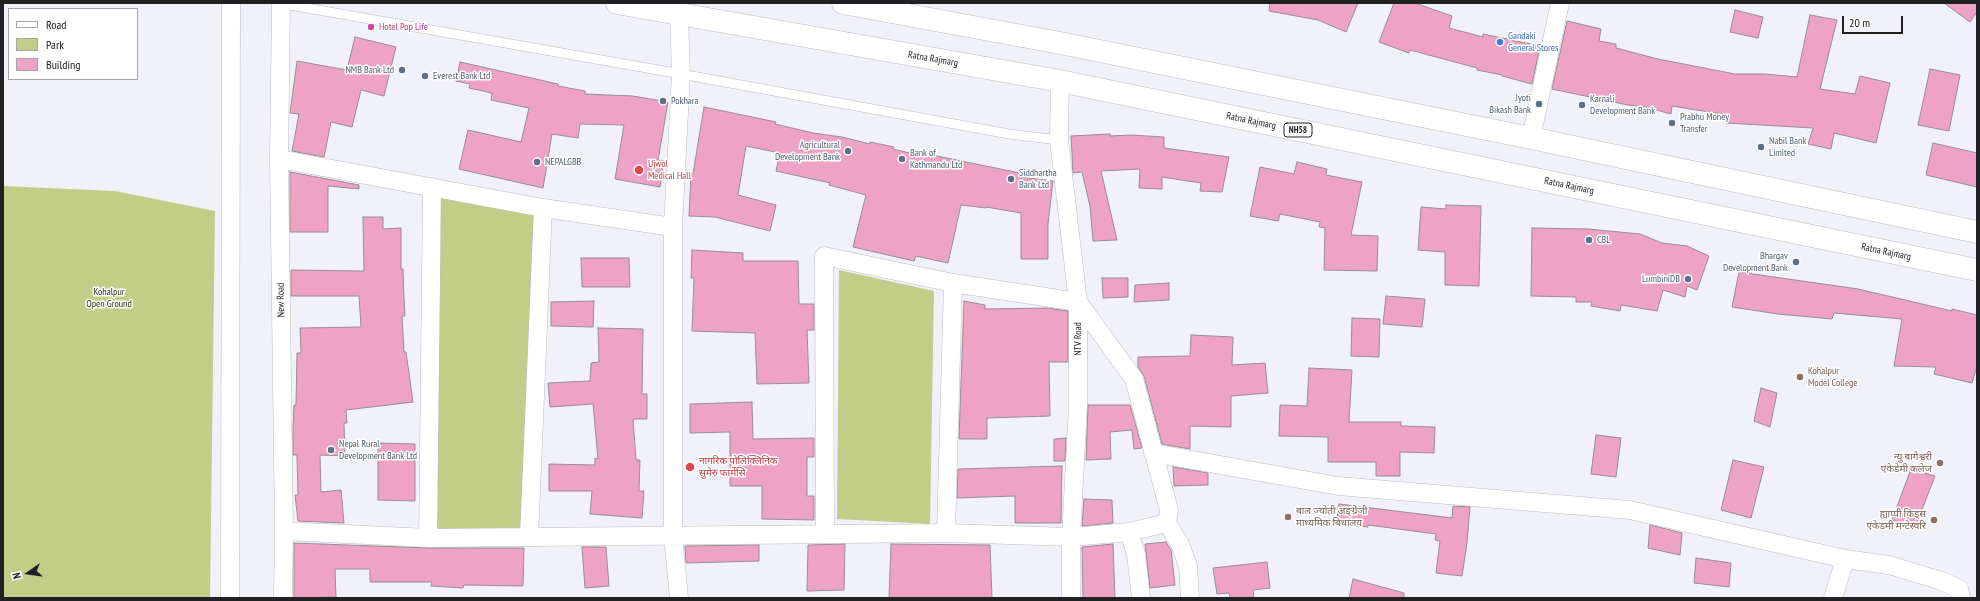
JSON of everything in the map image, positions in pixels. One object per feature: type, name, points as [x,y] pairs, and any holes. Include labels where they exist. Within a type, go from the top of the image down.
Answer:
[{"type":"highway","name":"Ratna Rajmarg","points":[[617,3],[1060,81],[1977,270]]},
{"type":"highway","points":[[843,3],[1067,45],[1531,138],[1977,232]]},
{"type":"street","points":[[230,598],[231,3]]},
{"type":"street","name":"New Road","points":[[280,3],[279,159],[284,531],[283,598]]},
{"type":"street","points":[[1531,138],[1560,3]]},
{"type":"street","points":[[679,15],[681,74],[673,227],[674,535],[679,598]]},
{"type":"street","name":"NTV Road","points":[[1060,81],[1059,140],[1078,302],[1078,406],[1071,537],[1071,598]]},
{"type":"street","points":[[279,159],[543,208],[673,227]]},
{"type":"street","points":[[428,538],[432,187]]},
{"type":"street","points":[[529,538],[543,208]]},
{"type":"street","points":[[825,533],[824,256],[953,283],[1078,302],[1134,379],[1169,510],[1167,523],[1180,544],[1188,566],[1190,598]]},
{"type":"street","points":[[946,533],[953,283]]},
{"type":"street","points":[[1153,454],[1338,486],[1630,510],[1845,559],[1889,565],[1942,581],[1959,589],[1961,598]]},
{"type":"street","points":[[284,531],[428,538],[529,538],[825,533],[946,533],[1071,537],[1129,532],[1167,523]]},
{"type":"street","points":[[1129,532],[1136,554],[1141,598]]},
{"type":"street","points":[[1833,598],[1845,559]]},
{"type":"lane","points":[[280,3],[1009,134],[1059,140]]},
{"type":"green space","name":"Kohalpur Open Ground","points":[[3,186],[115,191],[215,211],[210,598],[3,598]]},
{"type":"green space","points":[[432,187],[543,208],[529,537],[428,538]]},
{"type":"green space","points":[[839,270],[934,291],[930,524],[837,519]]},
{"type":"building","points":[[1270,3],[1358,3],[1346,32],[1318,20],[1269,11]]},
{"type":"building","points":[[1394,3],[1415,3],[1452,16],[1449,28],[1483,37],[1483,34],[1540,46],[1532,84],[1502,75],[1477,70],[1477,68],[1410,50],[1409,53],[1379,42]]},
{"type":"building","points":[[1944,3],[1977,3],[1977,12],[1970,22]]},
{"type":"building","points":[[1735,10],[1763,17],[1758,38],[1730,32]]},
{"type":"building","points":[[1810,15],[1837,20],[1820,89],[1855,94],[1860,76],[1890,83],[1876,143],[1834,133],[1831,149],[1808,144],[1813,128],[1726,123],[1727,115],[1672,106],[1671,114],[1646,107],[1628,105],[1552,89],[1567,21],[1601,29],[1599,41],[1616,44],[1616,48],[1658,59],[1735,74],[1765,74],[1797,77]]},
{"type":"building","points":[[355,37],[396,47],[384,96],[361,90],[352,127],[331,122],[324,157],[292,151],[299,114],[290,113],[297,61],[347,70]]},
{"type":"building","points":[[460,62],[558,84],[558,86],[585,91],[585,94],[633,96],[668,102],[658,160],[664,161],[660,187],[615,179],[624,125],[580,124],[578,138],[552,134],[543,188],[459,169],[468,130],[521,142],[529,108],[491,100],[492,93],[469,88],[470,84],[456,81]]},
{"type":"building","points":[[1930,69],[1960,75],[1949,131],[1918,125]]},
{"type":"building","points":[[704,107],[776,122],[775,124],[813,133],[894,147],[893,149],[926,157],[927,154],[1020,173],[1019,177],[1053,181],[1048,224],[1048,259],[1021,259],[1021,213],[986,207],[961,205],[948,263],[916,256],[914,261],[853,247],[866,195],[829,185],[830,183],[776,171],[780,153],[746,146],[738,195],[776,205],[770,231],[715,217],[689,216],[691,174],[693,174]]},
{"type":"building","points":[[1110,134],[1110,136],[1131,135],[1164,137],[1164,148],[1229,157],[1222,192],[1200,191],[1201,183],[1162,177],[1162,189],[1139,188],[1140,169],[1101,171],[1117,240],[1093,241],[1090,206],[1082,172],[1073,173],[1071,136]]},
{"type":"building","points":[[1933,143],[1977,153],[1977,187],[1926,175]]},
{"type":"building","points":[[1297,162],[1327,169],[1326,175],[1362,182],[1351,235],[1378,236],[1377,271],[1324,270],[1325,228],[1319,227],[1320,222],[1280,214],[1278,221],[1250,216],[1260,167],[1294,174]]},
{"type":"building","points":[[290,172],[359,185],[359,189],[328,186],[328,232],[290,232]]},
{"type":"building","points":[[1446,205],[1481,206],[1479,286],[1445,285],[1445,252],[1418,250],[1421,207],[1446,209]]},
{"type":"building","points":[[363,217],[383,217],[383,229],[401,228],[401,269],[403,269],[405,316],[402,316],[404,352],[406,352],[413,402],[346,410],[347,423],[344,423],[345,456],[320,455],[321,492],[341,490],[344,523],[298,521],[295,495],[298,495],[297,455],[293,455],[293,429],[294,405],[296,405],[297,353],[301,353],[300,328],[361,327],[359,296],[291,296],[291,270],[364,271]]},
{"type":"building","points":[[1532,228],[1588,229],[1640,234],[1662,243],[1687,246],[1709,256],[1697,290],[1687,286],[1685,297],[1663,290],[1657,311],[1621,305],[1620,311],[1591,306],[1592,302],[1576,302],[1576,297],[1531,296]]},
{"type":"building","points":[[692,250],[743,253],[743,261],[798,261],[799,304],[814,304],[814,330],[807,330],[809,383],[757,384],[755,333],[692,331],[694,278],[691,278]]},
{"type":"building","points":[[581,258],[629,258],[630,287],[582,287]]},
{"type":"building","points":[[1739,272],[1858,289],[1952,311],[1952,309],[1977,315],[1977,366],[1972,383],[1934,374],[1936,367],[1894,366],[1902,319],[1834,313],[1832,319],[1778,314],[1732,307]]},
{"type":"building","points":[[1102,278],[1128,278],[1128,297],[1103,298]]},
{"type":"building","points":[[1169,283],[1169,300],[1134,302],[1135,285]]},
{"type":"building","points":[[1386,296],[1425,299],[1422,327],[1383,324]]},
{"type":"building","points":[[594,301],[593,327],[551,326],[551,302]]},
{"type":"building","points":[[964,301],[985,305],[985,309],[1047,308],[1068,311],[1068,362],[1049,362],[1050,416],[987,418],[987,439],[959,439]]},
{"type":"building","points":[[1352,318],[1380,319],[1379,357],[1351,356]]},
{"type":"building","points":[[598,328],[643,329],[642,394],[647,394],[647,419],[633,419],[636,460],[640,460],[639,491],[644,491],[642,518],[590,514],[592,491],[549,491],[549,464],[595,465],[595,458],[598,459],[593,404],[550,407],[548,383],[590,381],[591,363],[599,362]]},
{"type":"building","points":[[1191,335],[1233,337],[1232,365],[1265,363],[1268,393],[1231,396],[1231,427],[1190,426],[1190,449],[1162,444],[1144,376],[1138,367],[1138,357],[1190,356]]},
{"type":"building","points":[[1309,368],[1352,370],[1349,422],[1401,422],[1401,426],[1435,427],[1434,453],[1400,452],[1400,476],[1376,476],[1376,462],[1328,462],[1328,437],[1279,436],[1280,405],[1307,406]]},
{"type":"building","points":[[1761,388],[1777,393],[1770,427],[1754,421]]},
{"type":"building","points":[[752,402],[753,439],[814,438],[814,457],[807,457],[807,496],[814,496],[814,520],[762,519],[762,486],[730,486],[730,432],[690,433],[690,404]]},
{"type":"building","points":[[1088,405],[1130,405],[1142,448],[1134,449],[1132,430],[1110,432],[1111,459],[1086,460]]},
{"type":"building","points":[[1596,435],[1621,438],[1616,477],[1591,474]]},
{"type":"building","points":[[1066,438],[1065,461],[1054,461],[1054,439]]},
{"type":"building","points":[[378,443],[415,444],[415,501],[378,500]]},
{"type":"building","points":[[1733,460],[1764,467],[1751,518],[1721,510]]},
{"type":"building","points":[[1062,466],[1061,523],[1015,523],[1015,496],[957,498],[958,469]]},
{"type":"building","points":[[1173,467],[1208,473],[1208,485],[1174,486]]},
{"type":"building","points":[[1911,469],[1935,476],[1915,528],[1892,520]]},
{"type":"building","points":[[1084,499],[1112,500],[1113,523],[1082,526]]},
{"type":"building","points":[[1339,504],[1452,518],[1453,506],[1470,507],[1462,576],[1436,573],[1440,541],[1435,540],[1436,534],[1368,525],[1368,527],[1336,524]]},
{"type":"building","points":[[1650,525],[1682,533],[1680,555],[1648,548]]},
{"type":"building","points":[[1166,542],[1171,550],[1175,585],[1150,588],[1145,544]]},
{"type":"building","points":[[294,543],[428,548],[524,548],[523,586],[464,585],[463,588],[431,586],[432,582],[370,582],[370,569],[335,569],[336,597],[294,598]]},
{"type":"building","points":[[845,544],[844,590],[807,591],[808,545]]},
{"type":"building","points":[[891,544],[990,545],[992,598],[889,598]]},
{"type":"building","points":[[1113,544],[1115,598],[1083,598],[1082,547]]},
{"type":"building","points":[[759,545],[759,561],[686,563],[685,546]]},
{"type":"building","points":[[582,547],[606,547],[609,586],[585,588]]},
{"type":"building","points":[[1696,558],[1731,563],[1729,587],[1694,583]]},
{"type":"building","points":[[1267,562],[1270,588],[1253,590],[1254,598],[1230,598],[1229,593],[1217,594],[1213,568]]},
{"type":"building","points":[[1353,579],[1404,593],[1404,598],[1349,598]]},
{"type":"place","name":"Hotel Pop Life","points":[[371,27]]},
{"type":"place","name":"Gandaki General Stores","points":[[1500,42]]},
{"type":"place","name":"NMB Bank Ltd","points":[[402,70]]},
{"type":"place","name":"Everest Bank Ltd","points":[[425,76]]},
{"type":"place","name":"Pokhara","points":[[663,101]]},
{"type":"place","name":"Jyoti Bikash Bank","points":[[1539,104]]},
{"type":"place","name":"Karnali Development Bank","points":[[1582,105]]},
{"type":"place","name":"Prabhu Money Transfer","points":[[1672,123]]},
{"type":"place","name":"Nabil Bank Limited","points":[[1761,147]]},
{"type":"place","name":"Agricultural Development Bank","points":[[848,151]]},
{"type":"place","name":"Bank of Kathmandu Ltd","points":[[902,159]]},
{"type":"place","name":"NEPALGBB","points":[[537,162]]},
{"type":"place","name":"Ujwol Medical Hall","points":[[639,170]]},
{"type":"place","name":"Siddhartha Bank Ltd","points":[[1011,179]]},
{"type":"place","name":"CBL","points":[[1589,240]]},
{"type":"place","name":"Bhargav Development Bank","points":[[1796,262]]},
{"type":"place","name":"LumbiniDB","points":[[1688,279]]},
{"type":"place","name":"Kohalpur Model College","points":[[1800,377]]},
{"type":"place","name":"Nepal Rural Development Bank Ltd","points":[[331,450]]},
{"type":"place","name":"न्यु बागेश्वरी एकेडेमी कलेज","points":[[1940,463]]},
{"type":"place","name":"नागरिक पोलिक्लिनिक सुमेरु फार्मेसि","points":[[690,467]]},
{"type":"place","name":"बाल ज्योती अङ्ग्रेजी माध्यमिक बिधालय","points":[[1288,517]]},
{"type":"place","name":"ह्याप्पी किड्स एकेडमी मन्टेस्वरि","points":[[1934,520]]}]
